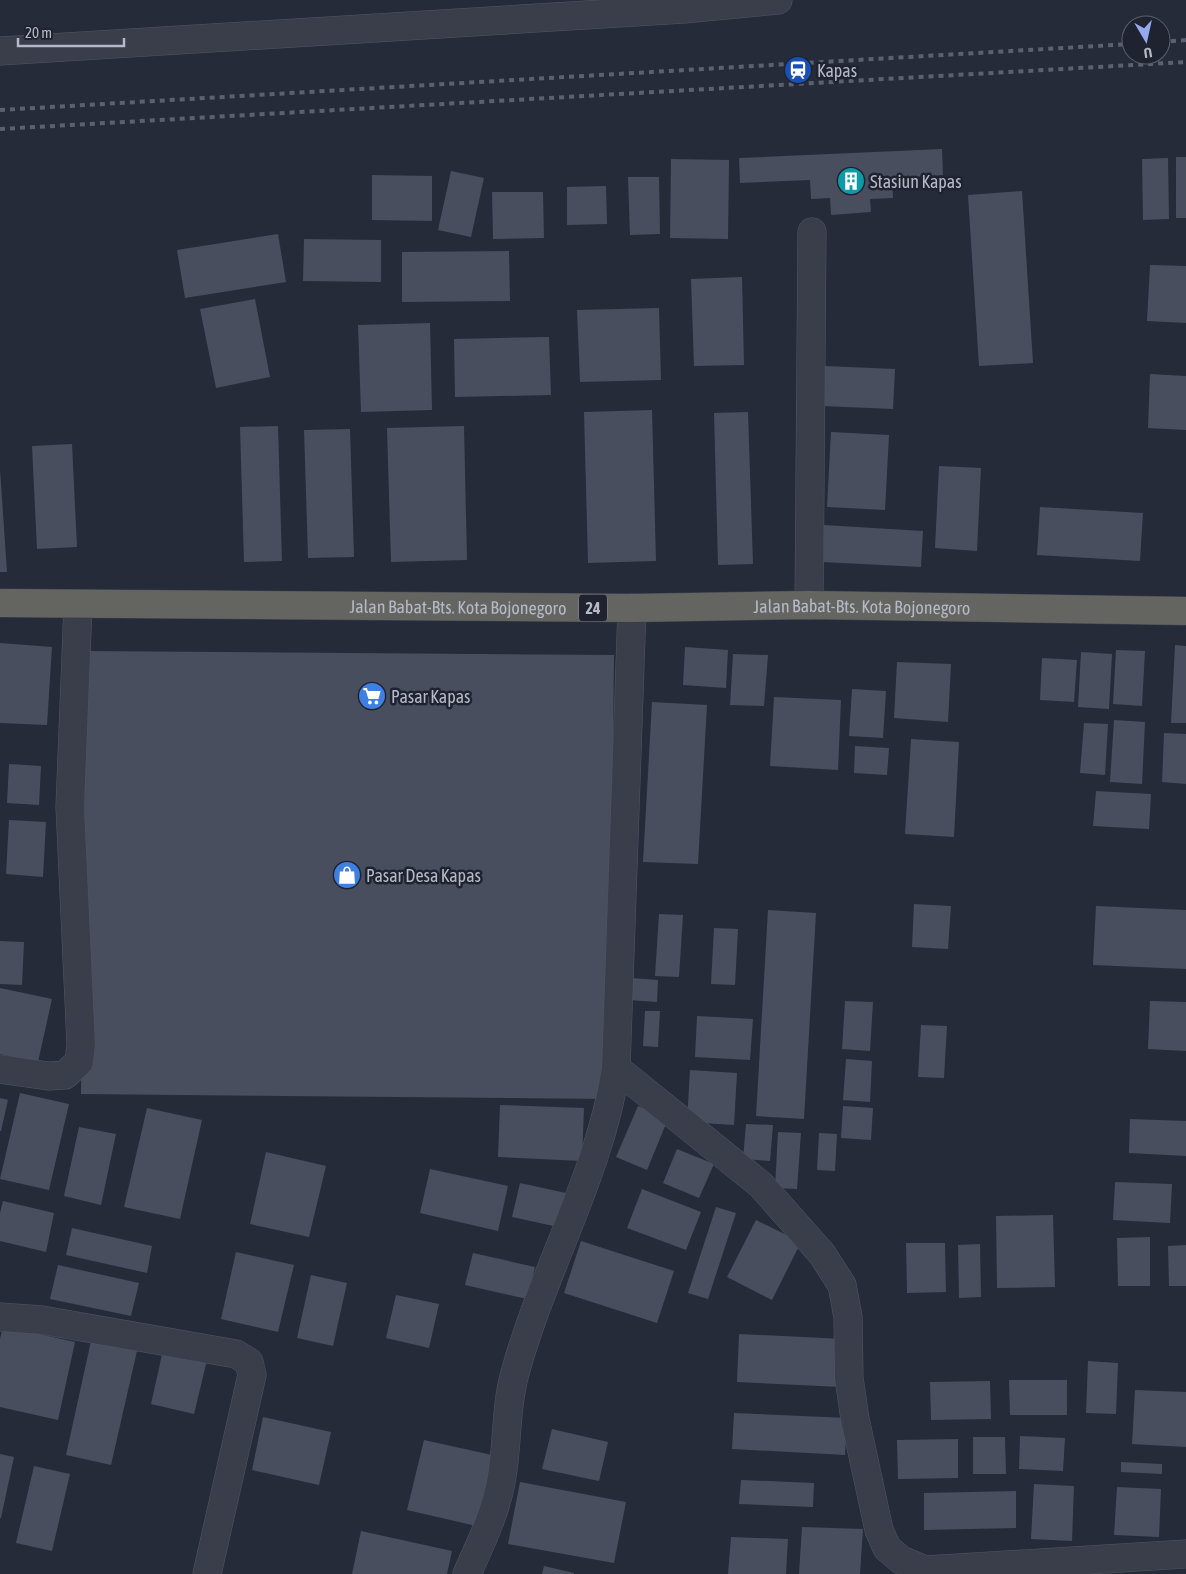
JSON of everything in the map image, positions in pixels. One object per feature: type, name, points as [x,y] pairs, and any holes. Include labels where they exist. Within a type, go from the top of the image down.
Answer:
[{"type":"highway","name":"Jalan Babat-Bts. Kota Bojonegoro","points":[[0,603],[632,608],[809,605],[1186,611]]},
{"type":"street","points":[[0,51],[684,9],[778,0]]},
{"type":"street","points":[[809,605],[812,232]]},
{"type":"street","points":[[0,1069],[48,1076],[65,1075],[79,1062],[81,1044],[70,807],[78,605]]},
{"type":"street","points":[[467,1574],[492,1518],[502,1482],[514,1374],[546,1282],[586,1177],[612,1094],[616,1068],[632,608]]},
{"type":"street","points":[[616,1068],[760,1185],[822,1254],[842,1285],[848,1317],[849,1378],[855,1419],[879,1530],[887,1548],[901,1560],[925,1570],[1186,1554]]},
{"type":"street","points":[[0,1317],[42,1320],[236,1354],[249,1362],[252,1375],[207,1574]]},
{"type":"building","name":"Stasiun Kapas","points":[[942,149],[943,175],[892,178],[893,198],[870,199],[871,212],[831,215],[830,198],[811,199],[810,180],[740,183],[739,158]]},
{"type":"building","points":[[1176,157],[1186,157],[1186,218],[1176,218]]},
{"type":"building","points":[[1168,158],[1169,219],[1143,220],[1142,159]]},
{"type":"building","points":[[671,159],[729,160],[728,239],[670,238]]},
{"type":"building","points":[[451,171],[484,178],[471,237],[438,230]]},
{"type":"building","points":[[372,175],[432,176],[432,221],[372,220]]},
{"type":"building","points":[[628,177],[659,177],[660,234],[630,235]]},
{"type":"building","points":[[606,186],[607,224],[567,225],[567,187]]},
{"type":"building","points":[[1022,191],[1033,363],[979,366],[968,195]]},
{"type":"building","points":[[492,192],[543,192],[544,238],[493,239]]},
{"type":"building","points":[[278,234],[286,282],[185,298],[177,250]]},
{"type":"building","points":[[304,239],[381,240],[381,282],[303,281]]},
{"type":"building","points":[[509,251],[510,301],[402,302],[402,252]]},
{"type":"building","points":[[1150,265],[1186,266],[1186,323],[1147,321]]},
{"type":"building","points":[[742,277],[744,365],[694,366],[691,279]]},
{"type":"building","points":[[255,299],[270,377],[216,388],[200,309]]},
{"type":"building","points":[[659,308],[661,380],[580,382],[577,310]]},
{"type":"building","points":[[430,323],[432,410],[361,412],[358,325]]},
{"type":"building","points":[[549,337],[551,395],[455,397],[454,339]]},
{"type":"building","points":[[825,366],[895,369],[893,409],[822,406]]},
{"type":"building","points":[[1150,374],[1186,376],[1186,430],[1148,428]]},
{"type":"building","points":[[652,410],[656,561],[588,563],[584,412]]},
{"type":"building","points":[[748,412],[753,564],[718,565],[714,413]]},
{"type":"building","points":[[278,426],[282,561],[244,562],[240,427]]},
{"type":"building","points":[[464,426],[467,560],[391,562],[387,428]]},
{"type":"building","points":[[350,429],[354,557],[308,558],[304,430]]},
{"type":"building","points":[[831,432],[889,435],[885,510],[827,507]]},
{"type":"building","points":[[72,444],[77,547],[37,549],[32,446]]},
{"type":"building","points":[[939,466],[981,468],[977,551],[935,548]]},
{"type":"building","points":[[0,469],[7,572],[0,572]]},
{"type":"building","points":[[1040,507],[1143,513],[1140,561],[1037,555]]},
{"type":"building","points":[[824,525],[923,531],[921,567],[822,562]]},
{"type":"building","points":[[0,643],[52,647],[47,725],[0,723]]},
{"type":"building","points":[[1175,645],[1186,646],[1186,723],[1171,723]]},
{"type":"building","points":[[685,647],[728,650],[726,688],[683,685]]},
{"type":"building","points":[[1116,650],[1145,651],[1142,706],[1113,704]]},
{"type":"building","name":"Pasar Desa Kapas","points":[[86,651],[614,655],[609,1099],[81,1094]]},
{"type":"building","points":[[1081,652],[1112,654],[1109,709],[1078,707]]},
{"type":"building","points":[[733,654],[768,655],[764,706],[730,705]]},
{"type":"building","points":[[1042,658],[1077,660],[1074,702],[1040,700]]},
{"type":"building","points":[[897,662],[951,664],[948,722],[894,718]]},
{"type":"building","points":[[852,689],[886,691],[883,738],[849,736]]},
{"type":"building","points":[[774,697],[841,700],[838,770],[770,766]]},
{"type":"building","points":[[652,702],[707,705],[698,864],[643,862]]},
{"type":"building","points":[[1114,720],[1145,722],[1142,784],[1110,782]]},
{"type":"building","points":[[1084,723],[1108,724],[1105,775],[1080,773]]},
{"type":"building","points":[[1164,733],[1186,734],[1186,784],[1162,782]]},
{"type":"building","points":[[911,739],[959,742],[954,837],[905,834]]},
{"type":"building","points":[[855,746],[889,748],[887,775],[854,773]]},
{"type":"building","points":[[9,764],[41,766],[39,805],[7,803]]},
{"type":"building","points":[[1096,791],[1151,794],[1149,829],[1093,826]]},
{"type":"building","points":[[9,820],[46,822],[43,877],[6,874]]},
{"type":"building","points":[[914,904],[951,906],[948,949],[912,947]]},
{"type":"building","points":[[1096,906],[1186,910],[1186,969],[1093,965]]},
{"type":"building","points":[[768,910],[816,913],[804,1119],[756,1116]]},
{"type":"building","points":[[659,914],[683,915],[679,977],[655,976]]},
{"type":"building","points":[[714,928],[738,929],[735,985],[711,984]]},
{"type":"building","points":[[0,941],[24,942],[22,985],[0,984]]},
{"type":"building","points":[[631,978],[658,980],[657,1002],[629,1000]]},
{"type":"building","points":[[0,988],[52,999],[38,1062],[0,1054]]},
{"type":"building","points":[[845,1001],[873,1002],[870,1051],[842,1049]]},
{"type":"building","points":[[1150,1001],[1186,1002],[1186,1051],[1148,1049]]},
{"type":"building","points":[[645,1011],[660,1011],[658,1047],[643,1046]]},
{"type":"building","points":[[697,1016],[753,1019],[750,1060],[695,1057]]},
{"type":"building","points":[[921,1025],[947,1026],[944,1078],[918,1077]]},
{"type":"building","points":[[846,1059],[872,1061],[870,1102],[843,1100]]},
{"type":"building","points":[[690,1070],[737,1073],[734,1125],[687,1122]]},
{"type":"building","points":[[20,1093],[69,1104],[49,1190],[0,1179]]},
{"type":"building","points":[[0,1098],[8,1100],[1,1131],[0,1131]]},
{"type":"building","points":[[500,1105],[584,1108],[582,1161],[498,1157]]},
{"type":"building","points":[[638,1106],[668,1119],[647,1170],[616,1157]]},
{"type":"building","points":[[843,1106],[873,1108],[871,1140],[841,1138]]},
{"type":"building","points":[[147,1108],[202,1120],[180,1219],[124,1207]]},
{"type":"building","points":[[1130,1119],[1186,1121],[1186,1156],[1129,1153]]},
{"type":"building","points":[[746,1124],[773,1125],[770,1161],[743,1159]]},
{"type":"building","points":[[79,1127],[116,1134],[101,1205],[64,1196]]},
{"type":"building","points":[[778,1132],[801,1133],[797,1189],[775,1188]]},
{"type":"building","points":[[819,1133],[837,1134],[835,1171],[817,1170]]},
{"type":"building","points":[[677,1149],[714,1164],[699,1198],[663,1183]]},
{"type":"building","points":[[266,1152],[326,1166],[309,1237],[250,1224]]},
{"type":"building","points":[[430,1169],[508,1186],[498,1231],[420,1213]]},
{"type":"building","points":[[1115,1182],[1172,1184],[1170,1223],[1113,1220]]},
{"type":"building","points":[[520,1183],[566,1193],[558,1227],[512,1217]]},
{"type":"building","points":[[642,1189],[701,1212],[686,1250],[627,1228]]},
{"type":"building","points":[[3,1201],[54,1213],[46,1252],[0,1241],[0,1213]]},
{"type":"building","points":[[716,1207],[736,1213],[708,1299],[688,1293]]},
{"type":"building","points":[[1053,1215],[1055,1287],[997,1288],[996,1216]]},
{"type":"building","points":[[756,1220],[801,1242],[772,1300],[727,1277]]},
{"type":"building","points":[[72,1228],[152,1246],[147,1273],[66,1255]]},
{"type":"building","points":[[1150,1237],[1150,1286],[1118,1286],[1117,1238]]},
{"type":"building","points":[[581,1241],[674,1271],[657,1323],[564,1293]]},
{"type":"building","points":[[906,1243],[945,1243],[946,1292],[907,1293]]},
{"type":"building","points":[[980,1244],[981,1297],[959,1298],[958,1245]]},
{"type":"building","points":[[1186,1245],[1186,1286],[1169,1286],[1168,1246]]},
{"type":"building","points":[[236,1252],[294,1265],[278,1332],[221,1319]]},
{"type":"building","points":[[473,1253],[535,1267],[527,1299],[465,1285]]},
{"type":"building","points":[[58,1265],[139,1283],[131,1316],[50,1299]]},
{"type":"building","points":[[311,1275],[347,1283],[333,1346],[297,1338]]},
{"type":"building","points":[[396,1295],[439,1304],[429,1348],[386,1338]]},
{"type":"building","points":[[3,1326],[75,1342],[58,1420],[0,1407],[0,1339]]},
{"type":"building","points":[[739,1334],[844,1339],[841,1387],[737,1382]]},
{"type":"building","points":[[91,1341],[137,1351],[111,1465],[66,1455]]},
{"type":"building","points":[[163,1350],[207,1360],[194,1414],[151,1404]]},
{"type":"building","points":[[1088,1361],[1118,1363],[1116,1414],[1086,1413]]},
{"type":"building","points":[[1009,1380],[1067,1380],[1067,1415],[1010,1415]]},
{"type":"building","points":[[990,1381],[991,1419],[931,1420],[930,1382]]},
{"type":"building","points":[[1135,1390],[1186,1392],[1186,1447],[1132,1444]]},
{"type":"building","points":[[734,1413],[847,1418],[845,1455],[732,1449]]},
{"type":"building","points":[[263,1417],[331,1432],[319,1485],[252,1470]]},
{"type":"building","points":[[552,1429],[608,1442],[599,1481],[542,1469]]},
{"type":"building","points":[[1020,1436],[1065,1438],[1063,1471],[1019,1469]]},
{"type":"building","points":[[973,1437],[1005,1437],[1006,1474],[973,1474]]},
{"type":"building","points":[[958,1439],[958,1478],[898,1479],[897,1440]]},
{"type":"building","points":[[424,1440],[501,1457],[485,1528],[407,1510]]},
{"type":"building","points":[[0,1454],[14,1457],[1,1518],[0,1518]]},
{"type":"building","points":[[1121,1462],[1162,1464],[1162,1474],[1121,1472]]},
{"type":"building","points":[[34,1466],[70,1474],[52,1551],[16,1543]]},
{"type":"building","points":[[741,1480],[814,1483],[813,1507],[739,1504]]},
{"type":"building","points":[[520,1482],[626,1502],[614,1563],[508,1544]]},
{"type":"building","points":[[1034,1484],[1074,1486],[1072,1541],[1031,1539]]},
{"type":"building","points":[[1117,1487],[1161,1489],[1159,1537],[1114,1535]]},
{"type":"building","points":[[1016,1491],[1016,1528],[924,1530],[924,1493]]},
{"type":"building","points":[[802,1527],[863,1529],[860,1574],[799,1574]]},
{"type":"building","points":[[361,1531],[452,1551],[447,1574],[352,1574]]},
{"type":"building","points":[[731,1537],[788,1539],[786,1574],[728,1574]]},
{"type":"building","points":[[544,1566],[574,1573],[574,1574],[542,1574]]},
{"type":"railway","points":[[1171,41],[1186,40]]},
{"type":"railway","points":[[0,110],[1121,45]]},
{"type":"railway","points":[[0,129],[1186,62]]},
{"type":"place","name":"Kapas","points":[[798,70]]},
{"type":"place","name":"Stasiun Kapas","points":[[851,181]]},
{"type":"place","name":"Pasar Kapas","points":[[372,696]]},
{"type":"place","name":"Pasar Desa Kapas","points":[[347,875]]}]
